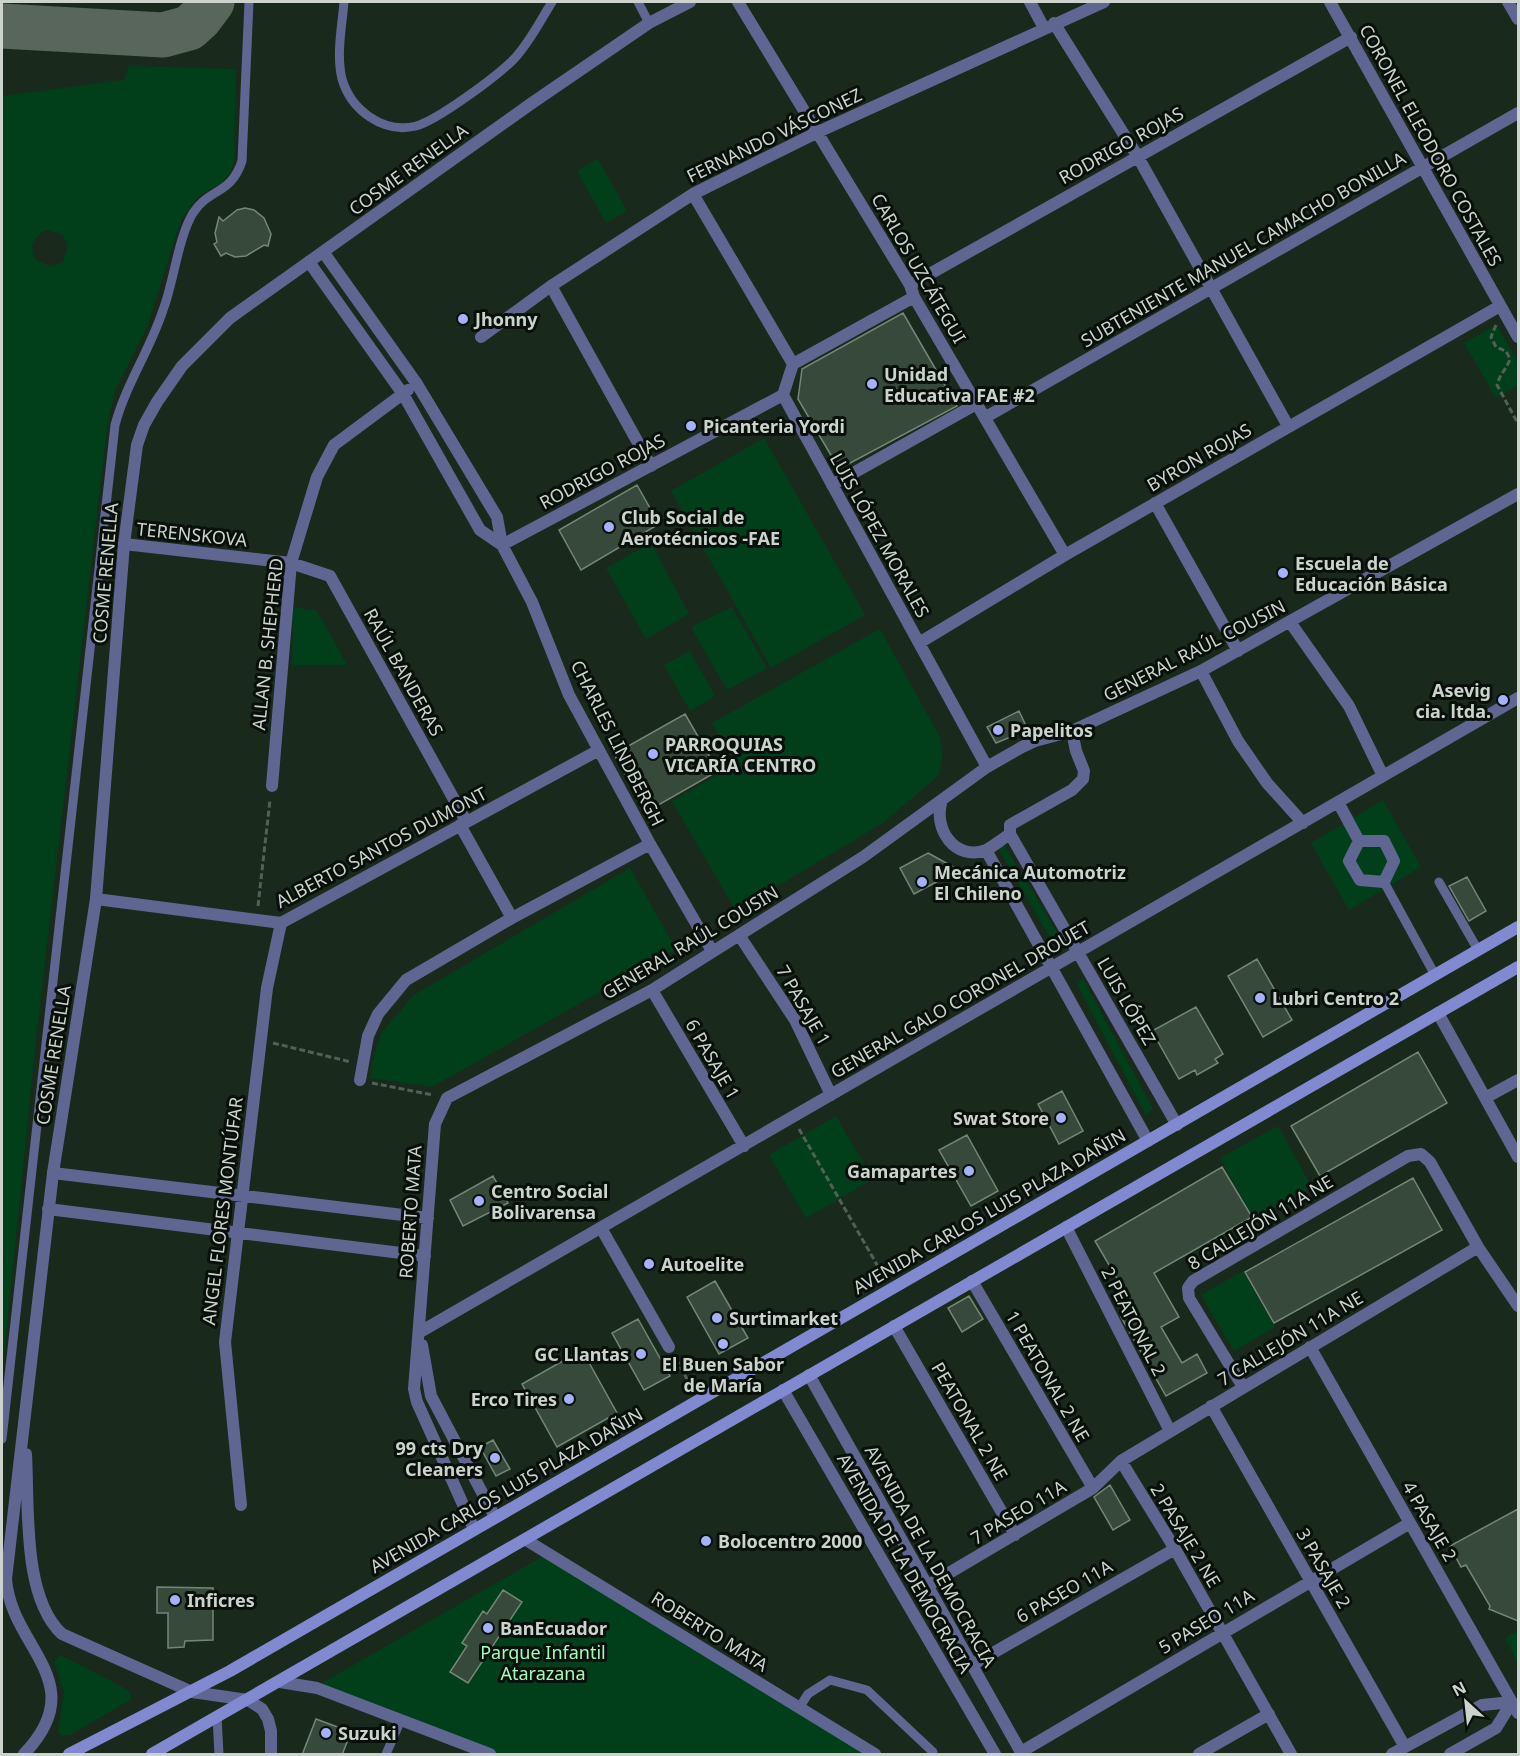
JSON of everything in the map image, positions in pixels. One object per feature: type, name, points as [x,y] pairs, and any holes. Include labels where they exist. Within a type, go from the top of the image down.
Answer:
[{"type":"main road","name":"AVENIDA CARLOS LUIS PLAZA DAÑIN","points":[[69,1755],[192,1692],[1518,927]]},
{"type":"main road","points":[[152,1755],[171,1748],[217,1717],[1518,967]]},
{"type":"street","name":"COSME RENELLA","points":[[24,1755],[43,1732],[51,1712],[52,1700],[44,1668],[13,1610],[7,1587],[23,1418],[48,1209],[96,899],[124,544],[137,445],[157,402],[182,366],[230,318],[672,6],[690,2]]},
{"type":"street","name":"CARLOS UZCÁTEGUI","points":[[738,2],[818,132],[1065,555]]},
{"type":"street","points":[[1030,2],[1049,26],[1138,157],[1288,426]]},
{"type":"street","name":"FERNANDO VÁSCONEZ","points":[[481,337],[551,286],[693,194],[818,132],[1104,2]]},
{"type":"street","name":"CORONEL ELEODORO COSTALES","points":[[1330,2],[1518,337]]},
{"type":"street","points":[[1508,2],[1518,19]]},
{"type":"street","name":"RODRIGO ROJAS","points":[[793,364],[1138,157],[1350,37]]},
{"type":"street","name":"SUBTENIENTE MANUEL CAMACHO BONILLA","points":[[986,417],[1518,113]]},
{"type":"street","points":[[693,194],[793,364],[783,394]]},
{"type":"street","name":"CHARLES LINDBERGH","points":[[324,253],[417,384],[497,517],[502,546],[532,602],[569,695],[650,844],[712,951]]},
{"type":"street","name":"CHARLES LINDBERGH","points":[[309,262],[403,394],[480,530],[502,546]]},
{"type":"street","points":[[551,286],[651,466]]},
{"type":"street","name":"BYRON ROJAS","points":[[919,643],[1065,555],[1500,306]]},
{"type":"street","name":"ALLAN B. SHEPHERD","points":[[272,786],[291,563],[324,460],[334,445],[352,429],[417,384]]},
{"type":"street","name":"RODRIGO ROJAS","points":[[502,546],[783,394]]},
{"type":"street","name":"LUIS LÓPEZ MORALES","points":[[783,394],[987,767]]},
{"type":"street","points":[[832,485],[978,403]]},
{"type":"street","name":"GENERAL RAÚL COUSIN","points":[[447,1098],[652,990],[863,857],[987,767],[1035,741],[1072,731],[1201,671],[1518,494]]},
{"type":"street","points":[[1155,503],[1238,651]]},
{"type":"street","name":"TERENSKOVA","points":[[124,544],[291,563]]},
{"type":"street","name":"RAÚL BANDERAS","points":[[291,563],[330,576],[512,918]]},
{"type":"street","points":[[1290,622],[1349,706],[1383,776]]},
{"type":"street","points":[[1201,671],[1238,741],[1267,783],[1303,823]]},
{"type":"street","name":"GENERAL GALO CORONEL DROUET","points":[[420,1332],[1518,698]]},
{"type":"street","points":[[942,800],[938,812],[943,834],[952,843],[965,849],[986,850],[1010,834],[1010,825],[1072,790],[1083,779],[1084,771],[1076,751],[1072,731]]},
{"type":"street","name":"ALBERTO SANTOS DUMONT","points":[[96,899],[281,923],[599,750]]},
{"type":"street","points":[[1338,802],[1359,841]]},
{"type":"street","name":"LUIS LÓPEZ","points":[[1010,834],[1177,1125]]},
{"type":"street","points":[[1359,841],[1384,841],[1394,861],[1384,882],[1360,880],[1349,861],[1359,841]]},
{"type":"street","points":[[360,1080],[368,1036],[378,1014],[406,980],[512,918],[650,844]]},
{"type":"street","points":[[986,850],[1148,1141]]},
{"type":"street","name":"ANGEL FLORES MONTÚFAR","points":[[241,1505],[225,1342],[240,1196],[260,1040],[267,988],[281,923]]},
{"type":"street","name":"7 PASAJE 1","points":[[739,935],[795,1020],[831,1095]]},
{"type":"street","name":"6 PASAJE 1","points":[[652,990],[744,1146]]},
{"type":"street","points":[[1438,1014],[1518,1157]]},
{"type":"street","points":[[1485,1098],[1518,1080]]},
{"type":"street","name":"ROBERTO MATA","points":[[447,1098],[435,1124],[420,1332],[413,1377],[417,1402],[474,1529]]},
{"type":"street","name":"8 CALLEJÓN 11A NE","points":[[1243,1387],[1189,1298],[1188,1288],[1193,1281],[1408,1156],[1420,1154],[1430,1162],[1478,1246]]},
{"type":"street","points":[[53,1173],[428,1218]]},
{"type":"street","points":[[48,1209],[425,1256]]},
{"type":"street","name":"2 PEATONAL 2","points":[[1066,1227],[1170,1431]]},
{"type":"street","points":[[601,1228],[669,1347]]},
{"type":"street","points":[[1478,1246],[1517,1302]]},
{"type":"street","name":"7 CALLEJÓN 11A NE","points":[[1121,1461],[1478,1246]]},
{"type":"street","name":"1 PEATONAL 2 NE","points":[[972,1281],[1093,1488]]},
{"type":"street","name":"PEATONAL 2 NE","points":[[894,1326],[1015,1535]]},
{"type":"street","name":"ROBERTO MATA","points":[[420,1332],[431,1396],[495,1517]]},
{"type":"street","name":"4 PASAJE 2","points":[[1310,1347],[1515,1708]]},
{"type":"street","name":"AVENIDA DE LA DEMOCRACIA","points":[[809,1375],[1022,1754]]},
{"type":"street","name":"AVENIDA DE LA DEMOCRACIA","points":[[783,1390],[995,1755]]},
{"type":"street","name":"3 PASAJE 2","points":[[1211,1406],[1405,1747]]},
{"type":"street","name":"COSME RENELLA","points":[[23,1418],[33,1564],[46,1616],[62,1634],[192,1692],[248,1700]]},
{"type":"street","name":"7 PASEO 11A","points":[[927,1586],[1093,1488],[1121,1461]]},
{"type":"street","name":"2 PASAJE 2 NE","points":[[1121,1461],[1175,1549],[1291,1755]]},
{"type":"street","name":"5 PASEO 11A","points":[[1022,1754],[1410,1522]]},
{"type":"street","name":"ROBERTO MATA","points":[[526,1540],[875,1755]]},
{"type":"street","name":"6 PASEO 11A","points":[[972,1665],[1175,1549]]},
{"type":"street","points":[[280,1682],[317,1688],[490,1755]]},
{"type":"street","points":[[248,1700],[262,1709],[268,1719],[271,1731],[271,1755]]},
{"type":"street","points":[[1392,1755],[1482,1705],[1515,1708]]},
{"type":"street","points":[[1450,1755],[1496,1728],[1515,1708]]},
{"type":"street","points":[[1199,1755],[1269,1714]]},
{"type":"lane","points":[[2,1439],[115,425],[126,389],[162,313],[192,214],[207,198],[228,186],[240,166],[249,2]]},
{"type":"lane","points":[[344,2],[339,62],[348,92],[368,117],[384,125],[398,127],[415,126],[431,120],[502,70],[526,44],[552,2]]},
{"type":"lane","points":[[638,2],[649,23]]},
{"type":"lane","points":[[1384,882],[1435,975]]},
{"type":"lane","points":[[1439,882],[1478,950]]},
{"type":"lane","points":[[799,1708],[808,1694],[830,1680],[867,1690],[933,1752]]},
{"type":"lane","points":[[217,1717],[219,1755]]},
{"type":"lane","points":[[386,1755],[400,1720]]},
{"type":"path","points":[[1500,306],[1491,337],[1496,347],[1506,351],[1510,359],[1508,366],[1499,375],[1497,385],[1518,420]]},
{"type":"path","points":[[257,920],[272,786]]},
{"type":"path","points":[[260,1040],[362,1064]]},
{"type":"path","points":[[360,1080],[447,1098]]},
{"type":"path","points":[[792,1117],[891,1288]]},
{"type":"path","points":[[669,1347],[699,1399]]},
{"type":"green space","points":[[129,66],[236,69],[234,161],[231,172],[221,183],[200,195],[184,214],[148,325],[116,389],[108,419],[36,1039],[2,1374],[2,96],[124,80]],"holes":[[[46,230],[63,235],[68,245],[63,262],[51,267],[35,259],[32,246],[38,235]]]},
{"type":"green space","points":[[598,159],[627,211],[606,223],[577,171]]},
{"type":"green space","points":[[1497,325],[1518,363],[1518,385],[1496,398],[1464,343]]},
{"type":"green space","points":[[764,438],[865,615],[771,668],[671,491]]},
{"type":"green space","points":[[651,543],[689,614],[646,639],[606,568]]},
{"type":"green space","points":[[293,607],[317,611],[347,665],[292,665]]},
{"type":"green space","points":[[732,607],[767,668],[727,690],[691,627]]},
{"type":"green space","points":[[880,629],[940,737],[943,758],[938,776],[883,823],[736,911],[672,801],[737,764],[712,723]]},
{"type":"green space","points":[[690,651],[715,696],[690,711],[664,665]]},
{"type":"green space","points":[[1383,800],[1421,867],[1349,910],[1311,843]]},
{"type":"green space","points":[[1003,843],[1063,942],[1060,946],[1054,944],[997,846]]},
{"type":"green space","points":[[630,868],[676,949],[432,1087],[370,1078],[382,1032],[414,995]]},
{"type":"green space","points":[[1083,979],[1153,1109],[1146,1115],[1079,988],[1078,983]]},
{"type":"green space","points":[[836,1116],[873,1179],[806,1218],[769,1155]]},
{"type":"green space","points":[[1278,1126],[1312,1187],[1254,1219],[1220,1158]]},
{"type":"green space","points":[[1243,1271],[1275,1327],[1234,1351],[1201,1295]]},
{"type":"green space","name":"Parque Infantil Atarazana","points":[[545,1555],[871,1754],[492,1754],[317,1686]]},
{"type":"green space","points":[[1518,1631],[1518,1664],[1505,1638]]},
{"type":"green space","points":[[61,1655],[128,1690],[131,1695],[130,1700],[70,1735],[60,1735],[58,1731],[64,1692],[54,1662]]},
{"type":"building","points":[[245,208],[254,210],[264,218],[271,234],[268,246],[264,245],[246,256],[235,257],[226,253],[221,256],[214,244],[217,242],[215,233],[219,217],[223,221],[237,210]]},
{"type":"building","name":"Unidad Educativa FAE #2","points":[[903,313],[957,406],[839,469],[798,399],[802,369]]},
{"type":"building","name":"Club Social de Aerotécnicos -FAE","points":[[637,485],[659,524],[581,570],[559,530]]},
{"type":"building","points":[[1019,711],[1028,730],[996,743],[987,727]]},
{"type":"building","points":[[685,714],[718,771],[646,812],[614,754]]},
{"type":"building","name":"Mecánica Automotriz El Chileno","points":[[928,853],[959,870],[914,894],[900,868]]},
{"type":"building","points":[[1467,877],[1486,911],[1469,921],[1449,886]]},
{"type":"building","name":"Lubri Centro 2","points":[[1257,959],[1292,1020],[1263,1037],[1228,976]]},
{"type":"building","points":[[1196,1007],[1223,1054],[1215,1059],[1218,1063],[1197,1075],[1195,1070],[1179,1079],[1152,1031]]},
{"type":"building","points":[[1418,1052],[1447,1103],[1320,1176],[1291,1126]]},
{"type":"building","name":"Swat Store","points":[[1062,1091],[1083,1131],[1059,1144],[1038,1104]]},
{"type":"building","name":"Gamapartes","points":[[967,1135],[998,1191],[971,1206],[939,1150]]},
{"type":"building","points":[[1222,1167],[1252,1217],[1154,1273],[1179,1317],[1161,1327],[1182,1363],[1197,1354],[1207,1373],[1166,1396],[1121,1317],[1135,1309],[1095,1241]]},
{"type":"building","name":"Centro Social Bolivarensa","points":[[493,1176],[508,1203],[463,1226],[450,1200]]},
{"type":"building","points":[[1413,1178],[1442,1230],[1274,1323],[1245,1272]]},
{"type":"building","name":"Surtimarket","points":[[715,1281],[748,1338],[719,1354],[687,1297]]},
{"type":"building","points":[[969,1296],[983,1319],[962,1332],[948,1308]]},
{"type":"building","name":"GC Llantas","points":[[638,1319],[670,1376],[644,1390],[612,1333]]},
{"type":"building","name":"Erco Tires","points":[[582,1350],[617,1413],[557,1447],[522,1384]]},
{"type":"building","name":"99 cts Dry Cleaners","points":[[493,1440],[510,1469],[496,1476],[480,1447]]},
{"type":"building","points":[[1110,1485],[1130,1520],[1113,1530],[1094,1497]]},
{"type":"building","points":[[1518,1509],[1518,1621],[1489,1609],[1490,1606],[1466,1565],[1461,1567],[1450,1546]]},
{"type":"building","points":[[157,1587],[213,1588],[213,1640],[185,1641],[184,1647],[168,1648],[168,1613],[157,1613]]},
{"type":"building","name":"BanEcuador","points":[[503,1590],[522,1602],[468,1683],[450,1672],[467,1646],[462,1643],[483,1611],[487,1614]]},
{"type":"building","points":[[316,1719],[351,1732],[342,1755],[302,1755]]},
{"type":"taxiway","points":[[2,26],[163,35],[189,28],[212,2]]},
{"type":"place","name":"Jhonny","points":[[463,319]]},
{"type":"place","name":"Unidad Educativa FAE #2","points":[[872,384]]},
{"type":"place","name":"Picanteria Yordi","points":[[691,426]]},
{"type":"place","name":"Club Social de Aerotécnicos -FAE","points":[[609,527]]},
{"type":"place","name":"Escuela de Educación Básica","points":[[1283,573]]},
{"type":"place","name":"Asevig cia. ltda.","points":[[1503,700]]},
{"type":"place","name":"Papelitos","points":[[998,730]]},
{"type":"place","name":"PARROQUIAS VICARÍA CENTRO","points":[[653,754]]},
{"type":"place","name":"Mecánica Automotriz El Chileno","points":[[922,882]]},
{"type":"place","name":"Lubri Centro 2","points":[[1260,998]]},
{"type":"place","name":"Swat Store","points":[[1061,1118]]},
{"type":"place","name":"Gamapartes","points":[[969,1171]]},
{"type":"place","name":"Centro Social Bolivarensa","points":[[479,1201]]},
{"type":"place","name":"Autoelite","points":[[649,1264]]},
{"type":"place","name":"Surtimarket","points":[[717,1318]]},
{"type":"place","name":"El Buen Sabor de María","points":[[723,1344]]},
{"type":"place","name":"GC Llantas","points":[[641,1354]]},
{"type":"place","name":"Erco Tires","points":[[569,1399]]},
{"type":"place","name":"99 cts Dry Cleaners","points":[[495,1458]]},
{"type":"place","name":"Bolocentro 2000","points":[[706,1541]]},
{"type":"place","name":"Inficres","points":[[175,1600]]},
{"type":"place","name":"BanEcuador","points":[[488,1628]]},
{"type":"place","name":"Suzuki","points":[[326,1733]]}]
